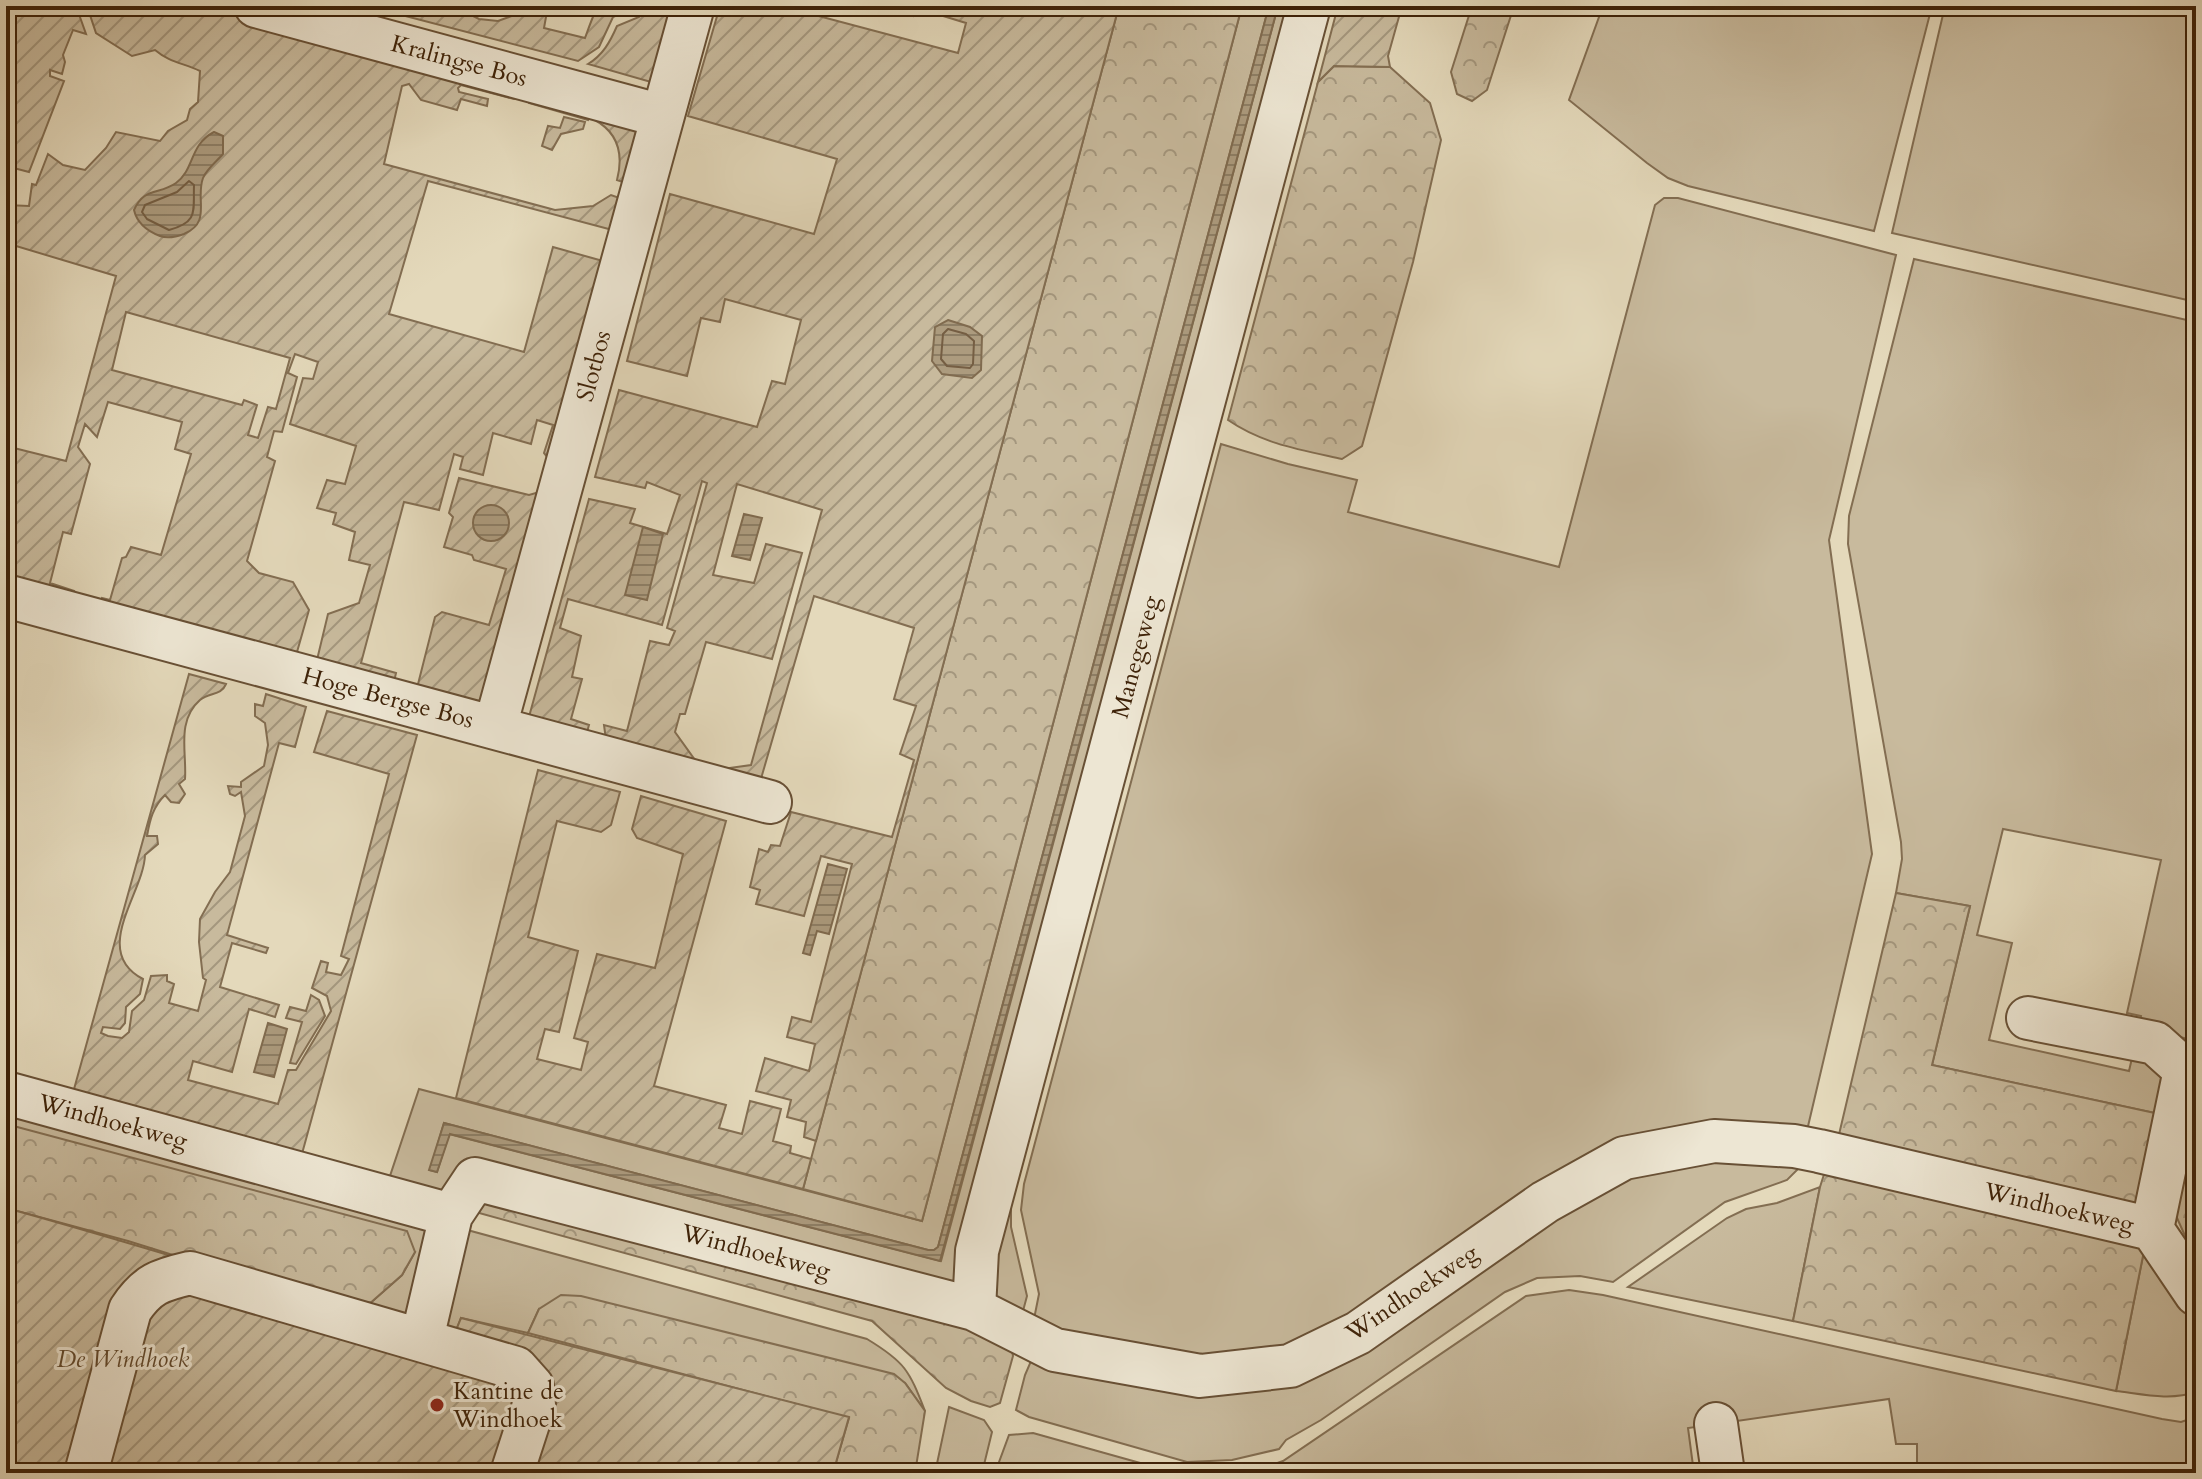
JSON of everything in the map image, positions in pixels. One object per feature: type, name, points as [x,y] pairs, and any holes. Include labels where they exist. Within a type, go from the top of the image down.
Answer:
[{"type":"street","name":"Kralingse Bos","points":[[256,6],[662,116]]},
{"type":"street","name":"Slotbos","points":[[495,727],[693,6]]},
{"type":"street","name":"Manegeweg","points":[[974,1309],[977,1251],[1309,6]]},
{"type":"street","name":"Hoge Bergse Bos","points":[[6,596],[770,802]]},
{"type":"street","points":[[2028,1018],[2155,1043],[2191,1066],[2152,1229],[2196,1294]]},
{"type":"street","name":"Windhoekweg","points":[[6,1093],[451,1215]]},
{"type":"street","name":"Windhoekweg","points":[[422,1339],[451,1215],[475,1179],[974,1309],[1055,1350],[1200,1376],[1290,1366],[1358,1333],[1545,1202],[1624,1158],[1714,1141],[1794,1146],[1819,1151],[2152,1229]]},
{"type":"street","points":[[86,1473],[130,1310],[142,1291],[163,1279],[190,1273],[516,1368],[532,1386],[534,1405],[512,1473]]},
{"type":"street","points":[[1716,1424],[1723,1473]]},
{"type":"green space","points":[[6,6],[76,6],[86,34],[73,30],[63,55],[62,74],[50,70],[50,76],[64,81],[29,172],[6,168]]},
{"type":"green space","points":[[87,6],[212,6],[591,107],[588,120],[529,103],[528,98],[518,95],[514,99],[461,85],[459,92],[488,99],[487,106],[461,99],[457,110],[421,100],[409,84],[402,86],[384,164],[555,210],[593,206],[611,195],[628,201],[620,232],[428,181],[389,314],[524,352],[553,247],[610,263],[556,468],[544,453],[553,425],[537,420],[531,444],[493,433],[483,475],[460,469],[463,457],[454,454],[439,510],[404,502],[361,663],[396,673],[393,686],[316,664],[328,614],[359,603],[370,565],[349,560],[355,532],[333,524],[336,513],[317,508],[327,480],[345,484],[356,446],[290,424],[303,378],[313,379],[318,362],[295,354],[288,373],[297,377],[282,432],[274,431],[267,457],[275,461],[247,561],[259,573],[293,582],[309,610],[295,659],[100,606],[102,598],[110,600],[122,558],[126,557],[131,547],[161,555],[191,454],[175,449],[182,422],[108,402],[97,437],[85,424],[78,447],[90,464],[71,534],[63,532],[50,583],[74,591],[71,601],[6,582],[6,446],[66,461],[116,276],[6,243],[6,205],[29,206],[32,184],[36,185],[48,154],[63,165],[85,170],[116,132],[160,141],[168,131],[187,120],[190,109],[198,102],[200,71],[155,50],[132,56],[96,33]],"holes":[[[126,312],[290,358],[276,409],[268,407],[258,438],[248,435],[257,405],[244,400],[242,405],[112,370]]]},
{"type":"green space","points":[[367,6],[453,6],[479,19],[498,21],[517,14],[523,6],[548,6],[544,28],[585,38],[600,8],[636,6],[613,17],[599,47],[578,61]]},
{"type":"green space","points":[[648,6],[680,6],[658,84],[588,64],[606,48],[617,26],[639,17]]},
{"type":"green space","points":[[720,6],[781,6],[958,53],[966,23],[917,8],[913,16],[880,6],[1119,6],[816,1141],[804,1137],[806,1122],[787,1117],[791,1100],[756,1091],[765,1058],[809,1071],[815,1044],[787,1037],[792,1017],[811,1022],[852,864],[821,856],[804,916],[756,904],[760,890],[750,887],[759,849],[768,852],[771,845],[780,846],[791,812],[892,837],[914,760],[900,754],[916,706],[894,699],[914,628],[814,596],[758,789],[722,769],[751,765],[822,510],[737,484],[713,575],[754,583],[766,544],[802,553],[772,659],[706,642],[685,714],[680,714],[675,732],[695,760],[607,747],[604,725],[627,731],[650,641],[669,645],[675,631],[667,628],[707,483],[702,481],[662,625],[568,599],[560,628],[581,636],[572,677],[582,679],[571,719],[589,725],[585,739],[527,724],[589,499],[635,509],[630,523],[667,534],[680,495],[647,482],[645,488],[595,477],[619,390],[757,427],[772,381],[785,384],[801,320],[725,299],[720,322],[701,318],[687,376],[627,361],[670,194],[814,234],[837,159],[688,116]]},
{"type":"green space","points":[[1119,6],[1242,6],[922,1221],[803,1189]]},
{"type":"green space","points":[[1242,6],[1269,6],[938,1247],[928,1250],[444,1123],[430,1170],[437,1172],[449,1134],[941,1261],[1278,6],[1296,6],[955,1287],[446,1191],[387,1185],[419,1089],[922,1221]]},
{"type":"green space","points":[[1338,6],[1402,6],[1388,56],[1390,67],[1334,66],[1318,82]]},
{"type":"green space","points":[[1472,6],[1514,6],[1487,90],[1472,101],[1457,94],[1451,72]]},
{"type":"green space","points":[[1603,6],[1932,6],[1874,231],[1688,186],[1668,178],[1569,100]]},
{"type":"green space","points":[[1945,6],[2196,6],[2196,302],[1892,233]]},
{"type":"green space","points":[[1334,66],[1390,67],[1430,103],[1441,140],[1413,262],[1362,446],[1342,459],[1269,441],[1228,420],[1318,82]]},
{"type":"green space","points":[[596,108],[639,126],[632,185],[617,180],[620,161],[617,144],[608,130],[593,119]]},
{"type":"green space","points":[[564,117],[585,122],[583,129],[561,134],[552,150],[542,146],[548,126],[560,128]]},
{"type":"green space","points":[[1664,198],[1678,198],[1896,255],[1829,540],[1872,854],[1805,1139],[1713,1122],[1341,1326],[1292,1346],[1239,1360],[1184,1356],[1033,1324],[1039,1294],[1021,1210],[1024,1184],[1221,444],[1357,480],[1348,512],[1559,567],[1655,205]]},
{"type":"green space","points":[[1914,259],[2196,322],[2196,1041],[2139,1027],[2141,1016],[2127,1013],[2161,860],[2003,829],[1977,935],[2012,943],[1989,1040],[2129,1071],[2132,1058],[2160,1065],[2171,1076],[2164,1115],[1932,1065],[1970,906],[1896,893],[1902,859],[1901,842],[1848,544],[1849,516]]},
{"type":"green space","points":[[459,478],[529,495],[550,489],[483,707],[416,692],[435,617],[442,612],[489,625],[506,569],[444,547],[453,517],[449,513]]},
{"type":"green space","points":[[189,674],[226,684],[221,690],[200,700],[188,718],[184,738],[185,779],[179,784],[185,794],[179,803],[171,802],[165,795],[151,819],[147,836],[157,836],[158,844],[145,855],[120,937],[121,953],[128,967],[143,979],[140,994],[126,1007],[125,1023],[120,1029],[103,1027],[101,1033],[108,1036],[122,1038],[129,1032],[132,1011],[144,1000],[151,976],[167,975],[167,981],[174,984],[169,1003],[198,1011],[206,980],[203,978],[199,942],[200,919],[230,872],[245,816],[241,792],[235,796],[230,794],[228,786],[241,787],[241,782],[264,766],[268,745],[265,723],[255,716],[255,704],[263,706],[266,694],[306,707],[295,747],[279,743],[227,935],[268,948],[266,953],[232,943],[220,987],[279,1005],[275,1017],[249,1009],[232,1072],[193,1061],[188,1080],[278,1104],[288,1070],[296,1070],[331,1011],[327,996],[312,988],[321,961],[328,963],[326,972],[341,975],[349,959],[341,956],[389,774],[314,752],[327,711],[417,735],[300,1161],[71,1100]]},
{"type":"green space","points":[[538,770],[620,792],[611,825],[601,832],[557,821],[528,937],[578,951],[559,1032],[545,1029],[537,1059],[581,1070],[588,1042],[574,1038],[597,954],[655,968],[683,854],[637,838],[632,829],[641,796],[726,821],[654,1086],[726,1105],[719,1128],[742,1134],[750,1101],[781,1109],[773,1141],[791,1146],[790,1153],[811,1159],[803,1189],[456,1098]]},
{"type":"green space","points":[[1896,893],[1970,906],[1932,1065],[2164,1115],[2140,1206],[1837,1143]]},
{"type":"green space","points":[[311,995],[319,1000],[325,1016],[296,1064],[290,1063],[302,1022],[286,1018],[290,1007],[306,1011]]},
{"type":"green space","points":[[6,1103],[437,1226],[411,1317],[359,1313],[402,1275],[415,1252],[6,1124]]},
{"type":"green space","points":[[6,1124],[407,1231],[415,1252],[402,1275],[359,1313],[128,1241],[6,1208]]},
{"type":"green space","points":[[2188,1124],[2196,1125],[2196,1240],[2186,1238],[2173,1209]]},
{"type":"green space","points":[[1718,1157],[1801,1166],[1787,1180],[1725,1202],[1613,1282],[1580,1276],[1537,1278],[1505,1292],[1321,1420],[1286,1440],[1279,1449],[1232,1460],[1187,1462],[1029,1417],[1016,1410],[1031,1361],[1228,1389],[1600,1185]]},
{"type":"green space","points":[[1828,1162],[2149,1226],[2116,1391],[1793,1321],[1820,1187]]},
{"type":"green space","points":[[1820,1187],[1793,1321],[1628,1287],[1727,1218],[1746,1209],[1777,1203]]},
{"type":"green space","points":[[1011,1189],[1011,1227],[1027,1296],[1023,1311],[992,1299],[989,1282]]},
{"type":"green space","points":[[474,1196],[941,1310],[1011,1346],[1013,1356],[1000,1403],[990,1407],[946,1388],[872,1321],[461,1208]]},
{"type":"green space","name":"De Windhoek","points":[[6,1208],[453,1338],[461,1318],[849,1417],[833,1473],[6,1473]]},
{"type":"green space","points":[[2149,1226],[2196,1312],[2196,1392],[2186,1395],[2156,1396],[2116,1391]]},
{"type":"green space","points":[[460,1228],[867,1339],[904,1368],[925,1411],[905,1383],[539,1309],[528,1333],[461,1318],[453,1338],[442,1329]]},
{"type":"green space","points":[[1569,1290],[2162,1419],[2181,1422],[2196,1417],[2196,1473],[1917,1473],[1917,1444],[1896,1444],[1889,1399],[1688,1428],[1694,1473],[1249,1473],[1283,1461],[1526,1296]]},
{"type":"green space","points":[[561,1295],[581,1296],[894,1374],[905,1383],[925,1411],[915,1473],[833,1473],[849,1418],[528,1333],[539,1309]]},
{"type":"green space","points":[[949,1407],[984,1420],[992,1432],[982,1473],[935,1473]]},
{"type":"green space","points":[[1033,1433],[1176,1473],[995,1473],[1009,1435]]},
{"type":"water","points":[[1269,6],[1278,6],[940,1261],[450,1134],[437,1172],[429,1170],[444,1123],[928,1250],[938,1247]]},
{"type":"water","points":[[214,132],[223,136],[223,154],[203,178],[198,223],[184,234],[172,237],[160,236],[147,229],[135,215],[138,203],[147,195],[176,183],[186,171],[200,143]]},
{"type":"water","points":[[948,320],[970,327],[982,336],[981,370],[972,378],[942,374],[932,361],[935,327]]},
{"type":"water","points":[[491,505],[503,511],[509,523],[503,535],[491,541],[479,535],[473,523],[479,511]]},
{"type":"water","points":[[744,514],[762,518],[750,560],[732,556]]},
{"type":"water","points":[[643,527],[663,534],[647,600],[625,595]]},
{"type":"water","points":[[828,864],[847,869],[829,934],[817,931],[810,955],[803,953]]},
{"type":"water","points":[[268,1023],[287,1029],[274,1077],[254,1072]]},
{"type":"place","name":"Kantine de Windhoek","points":[[437,1405]]}]
